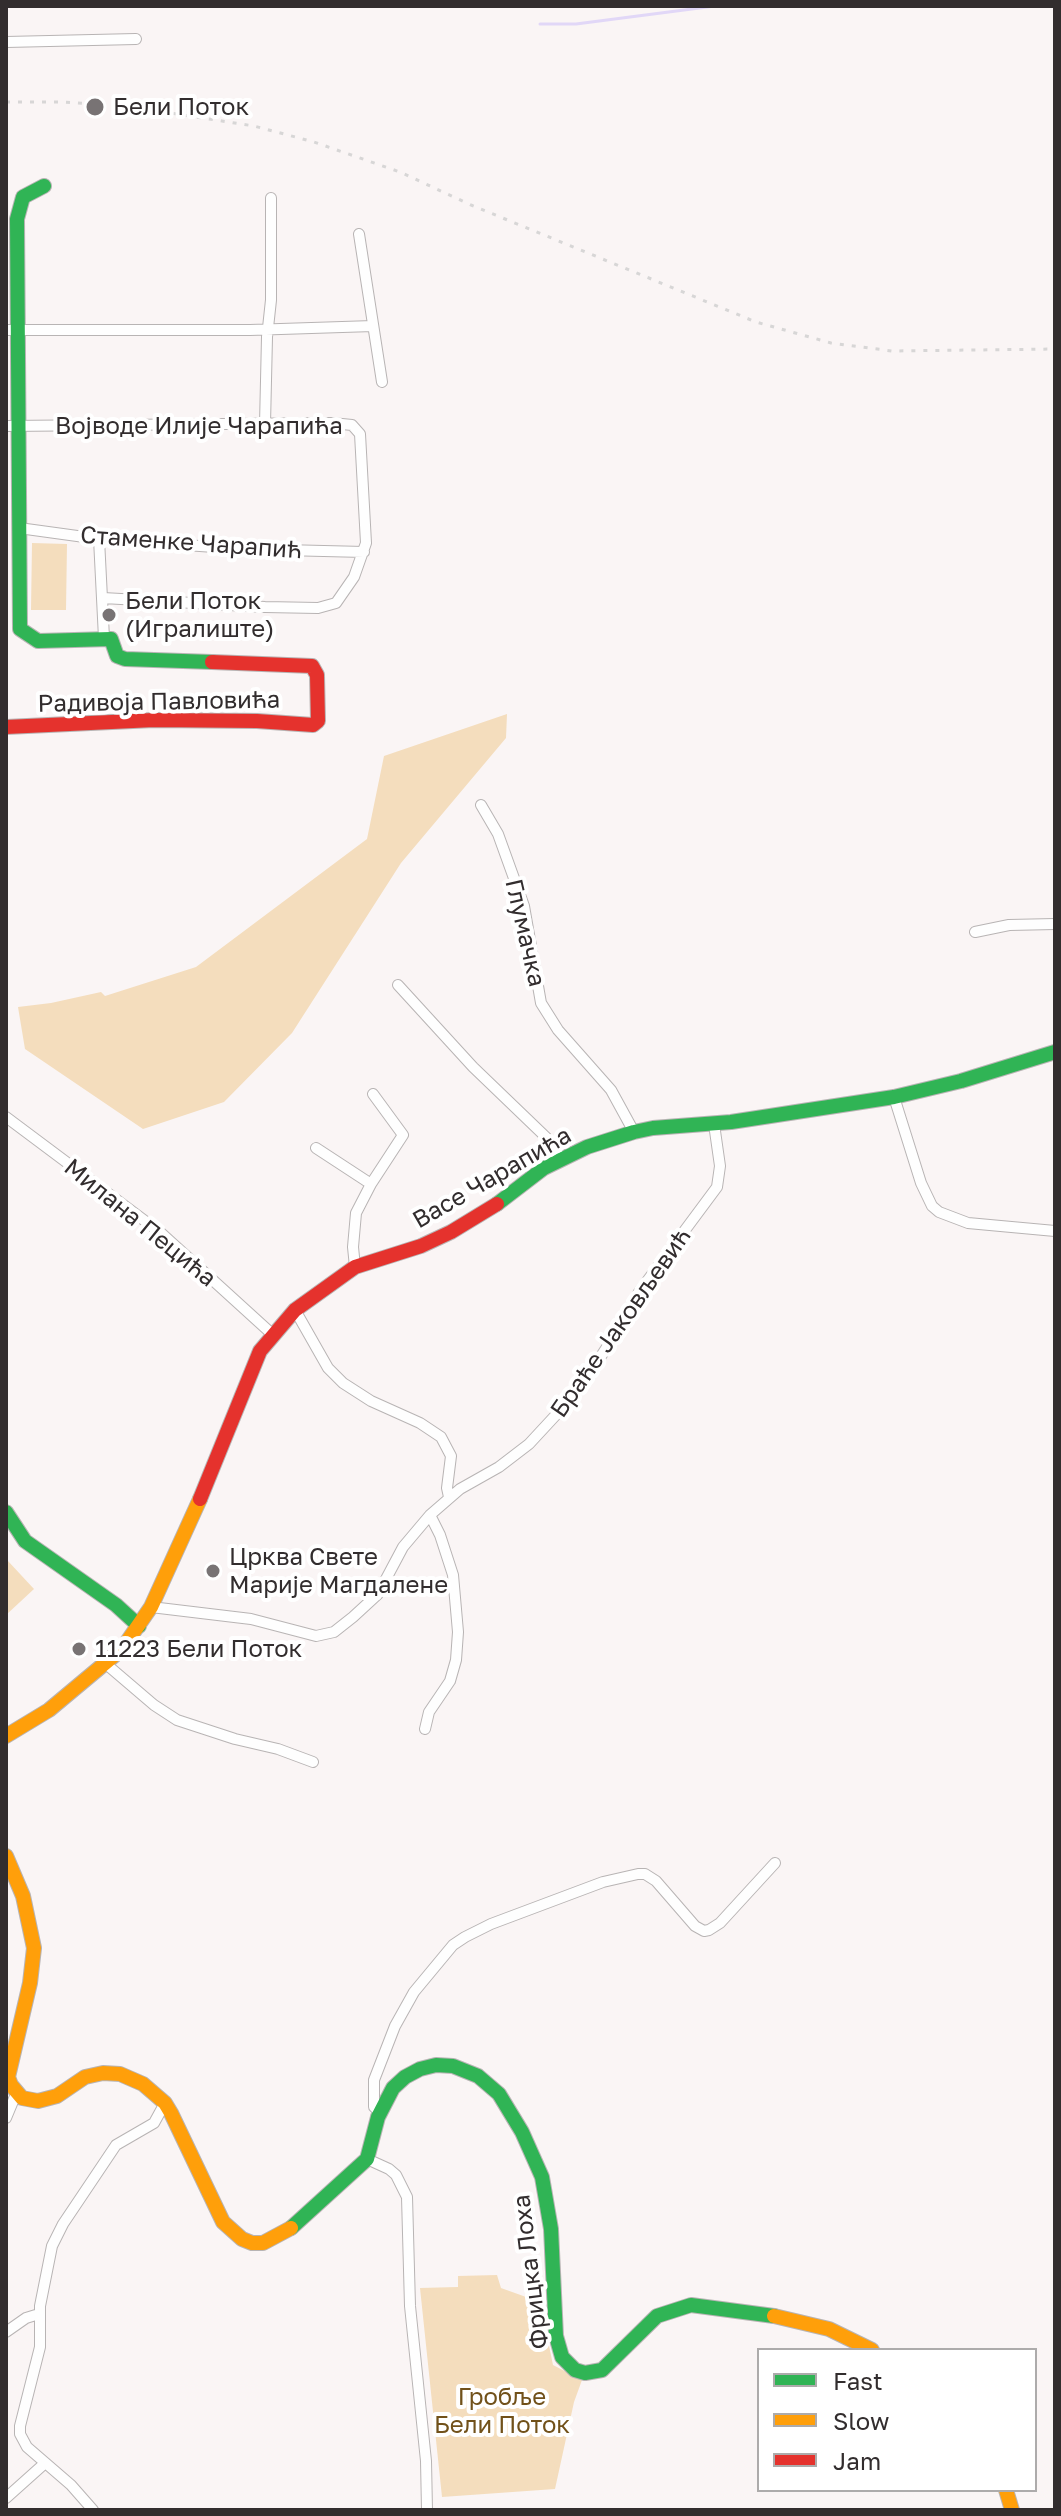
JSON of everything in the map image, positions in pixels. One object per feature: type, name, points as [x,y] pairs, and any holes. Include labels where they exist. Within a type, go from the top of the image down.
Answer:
[{"type":"street","points":[[6,42],[136,39]]},
{"type":"street","points":[[44,186],[23,197],[18,207],[12,330],[19,625],[23,632],[38,641],[104,638],[99,539]]},
{"type":"street","points":[[265,424],[271,300],[271,198]]},
{"type":"street","points":[[359,234],[382,382]]},
{"type":"street","points":[[12,330],[373,326]]},
{"type":"street","name":"Војводе Илије Чарапића","points":[[13,426],[332,423],[349,424],[360,434],[367,536],[354,577],[336,603],[318,608],[103,598]]},
{"type":"street","name":"Стаменке Чарапић","points":[[19,528],[99,539],[243,549],[364,552]]},
{"type":"street","name":"Радивоја Павловића","points":[[6,727],[154,720],[316,724],[317,675],[314,668],[121,659],[116,654],[113,640],[104,638]]},
{"type":"street","name":"Глумачка","points":[[481,805],[492,821],[524,906],[541,1003],[558,1030],[611,1090],[634,1132]]},
{"type":"street","points":[[975,932],[1009,925],[1055,924]]},
{"type":"street","points":[[398,985],[473,1067],[551,1142],[561,1159]]},
{"type":"street","name":"Васе Чарапића","points":[[6,1736],[49,1710],[122,1649],[151,1607],[223,1447],[256,1361],[272,1334],[295,1310],[355,1267],[421,1246],[451,1232],[499,1203],[544,1168],[587,1147],[634,1132],[714,1124],[894,1097],[961,1081],[1055,1052]]},
{"type":"street","points":[[355,1267],[356,1213],[403,1135],[373,1094]]},
{"type":"street","points":[[894,1097],[921,1183],[932,1206],[939,1212],[968,1223],[1055,1231]]},
{"type":"street","name":"Милана Пецића","points":[[6,1117],[161,1233],[272,1334]]},
{"type":"street","name":"Браће Јаковљевић","points":[[151,1607],[251,1619],[307,1635],[329,1634],[353,1617],[378,1594],[403,1547],[430,1515],[449,1497],[499,1467],[529,1444],[588,1377],[639,1292],[717,1187],[720,1166],[714,1124]]},
{"type":"street","points":[[316,1148],[371,1184]]},
{"type":"street","points":[[295,1310],[328,1368],[343,1383],[441,1437],[451,1456],[447,1488],[449,1497]]},
{"type":"street","points":[[6,1512],[25,1541],[116,1605],[139,1626]]},
{"type":"street","points":[[425,1729],[429,1712],[450,1681],[456,1660],[458,1632],[453,1575],[430,1515]]},
{"type":"street","points":[[106,1664],[154,1705],[177,1720],[313,1762]]},
{"type":"street","points":[[7,1860],[23,1896],[34,1948],[30,1983],[8,2077],[16,2094],[28,2101],[48,2100],[85,2077],[112,2072],[143,2084],[165,2103],[223,2222],[231,2231],[252,2243],[270,2241],[283,2234],[367,2159],[396,2175],[407,2197],[410,2306],[426,2461],[427,2510]]},
{"type":"street","points":[[380,2111],[374,2107],[374,2080],[395,2026],[414,1992],[453,1945],[465,1937],[491,1924],[603,1882],[638,1874],[645,1874],[656,1881],[695,1926],[709,1930],[720,1923],[775,1863]]},
{"type":"street","name":"Фрицка Лоха","points":[[367,2159],[387,2095],[405,2077],[436,2065],[469,2071],[485,2080],[499,2094],[522,2132],[542,2177],[551,2229],[556,2336],[562,2357],[575,2370],[585,2373],[602,2370],[657,2316],[691,2305],[803,2321],[829,2329],[868,2348]]},
{"type":"street","points":[[6,2118],[16,2094]]},
{"type":"street","points":[[93,2510],[71,2485],[44,2464],[22,2441],[20,2426],[40,2347],[39,2314],[47,2267],[59,2230],[116,2145],[154,2123],[165,2103]]},
{"type":"street","points":[[6,2332],[26,2318],[39,2314]]},
{"type":"street","points":[[6,2498],[44,2464]]},
{"type":"green space","points":[[32,543],[67,544],[66,610],[31,610]]},
{"type":"green space","points":[[507,714],[506,738],[401,863],[292,1033],[224,1102],[143,1129],[25,1049],[18,1007],[101,992],[105,996],[196,967],[367,839],[384,756]]},
{"type":"green space","points":[[8,1561],[34,1589],[6,1615],[6,1563]]},
{"type":"green space","name":"Гробље Бели Поток","points":[[497,2275],[501,2288],[540,2302],[553,2365],[582,2380],[574,2402],[555,2489],[442,2497],[420,2288],[458,2287],[458,2276]]},
{"type":"waterway","name":"Бели Поток","points":[[540,24],[576,24],[715,6]]},
{"type":"railway","points":[[6,102],[125,106],[254,126],[314,142],[400,172],[471,205],[756,322],[831,343],[892,351],[1055,349]]},
{"type":"traffic: fast","points":[[44,186],[23,197],[17,219],[20,629],[38,641],[111,639],[117,656],[125,659],[212,662]]},
{"type":"traffic: fast","points":[[497,1204],[544,1168],[587,1147],[634,1132],[731,1122],[894,1097],[961,1081],[1055,1052]]},
{"type":"traffic: fast","points":[[6,1512],[25,1541],[116,1605],[139,1626]]},
{"type":"traffic: fast","points":[[291,2228],[367,2159],[378,2117],[393,2088],[420,2069],[436,2065],[453,2066],[478,2076],[499,2094],[522,2132],[542,2177],[551,2229],[556,2336],[562,2357],[575,2370],[585,2373],[602,2370],[657,2316],[691,2305],[774,2316]]},
{"type":"traffic: slow","points":[[6,1736],[49,1710],[122,1649],[151,1607],[200,1499]]},
{"type":"traffic: slow","points":[[6,1856],[23,1896],[34,1948],[30,1983],[8,2077],[11,2085],[22,2098],[38,2101],[57,2096],[85,2077],[103,2073],[120,2074],[143,2084],[165,2103],[171,2113],[223,2222],[242,2239],[252,2243],[263,2243],[291,2228]]},
{"type":"traffic: slow","points":[[774,2316],[829,2329],[868,2348]]},
{"type":"traffic: slow","points":[[1007,2492],[1012,2510]]},
{"type":"traffic: jam","points":[[6,727],[154,720],[313,725],[318,721],[317,675],[312,666],[212,662]]},
{"type":"traffic: jam","points":[[200,1499],[260,1351],[295,1310],[355,1267],[421,1246],[497,1204]]},
{"type":"place","name":"Бели Поток","points":[[95,107]]},
{"type":"place","name":"Бели Поток (Игралиште)","points":[[109,615]]},
{"type":"place","name":"Црква Свете Марије Магдалене","points":[[213,1571]]},
{"type":"place","name":"11223 Бели Поток","points":[[79,1649]]}]
